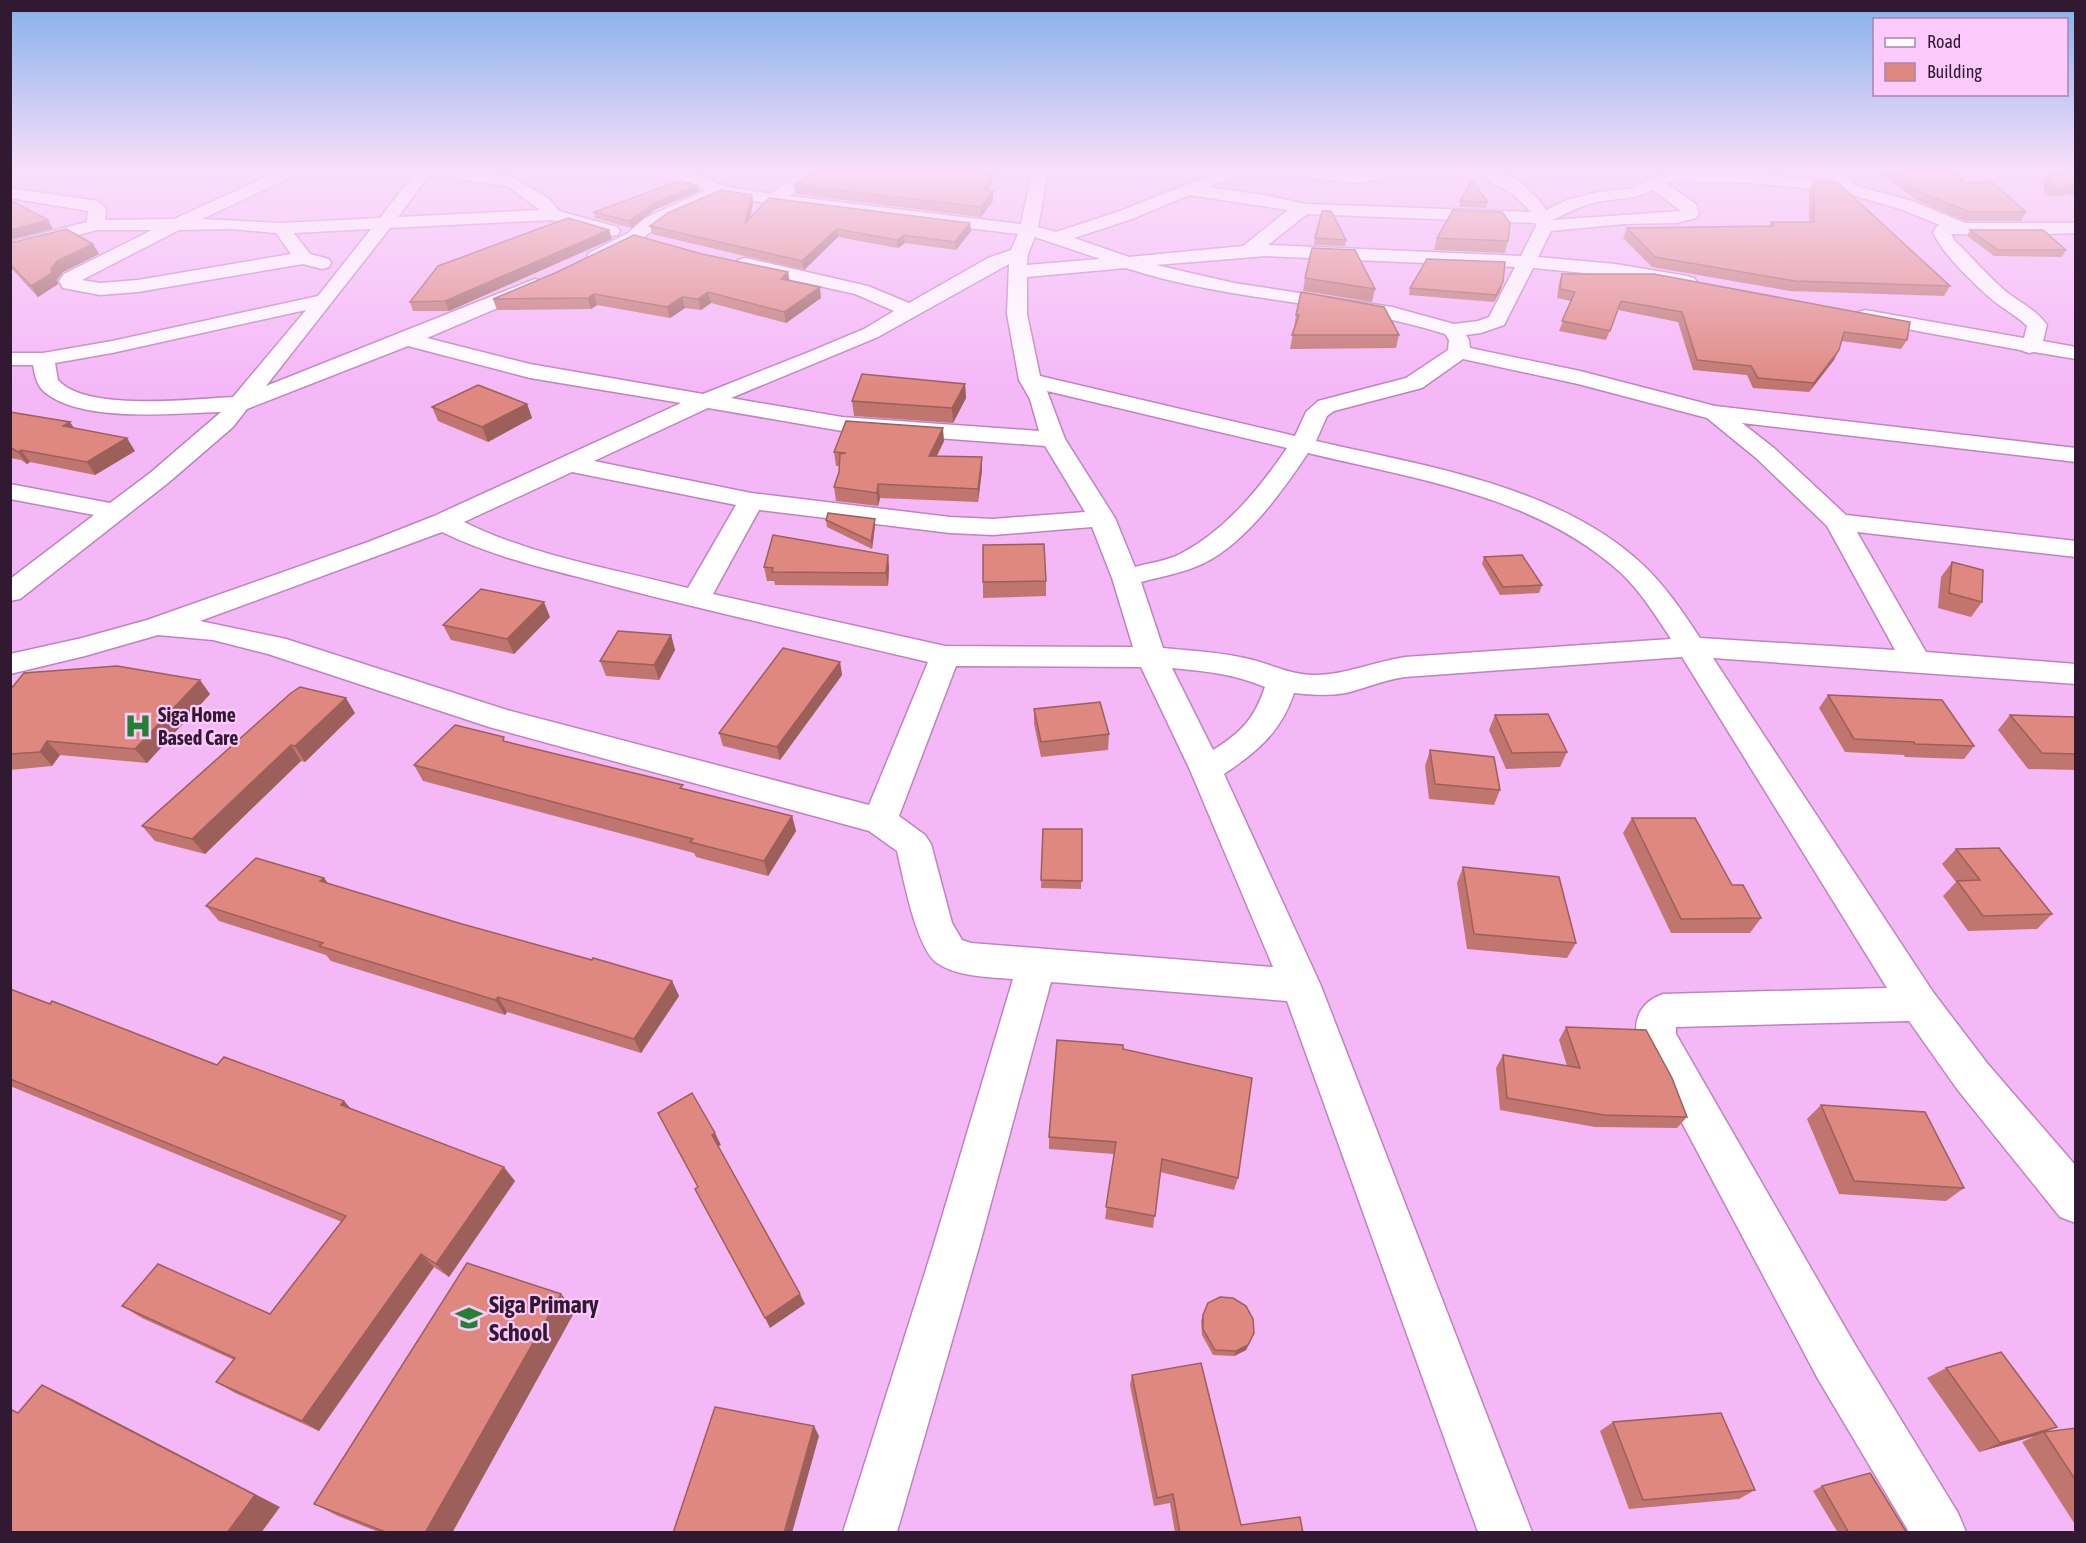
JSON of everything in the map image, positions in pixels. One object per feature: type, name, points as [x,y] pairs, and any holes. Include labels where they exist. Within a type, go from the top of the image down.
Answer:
[{"type":"street","points":[[10,249],[35,242]]},
{"type":"street","points":[[142,242],[71,278],[70,284],[100,289],[138,286],[303,258],[349,271]]},
{"type":"street","points":[[291,242],[303,258]]},
{"type":"street","points":[[10,593],[116,512],[225,422],[349,271],[369,242]]},
{"type":"street","points":[[580,264],[624,242]]},
{"type":"street","points":[[1025,242],[1018,263],[1017,314],[1030,380],[1041,399],[1053,439],[1102,518],[1151,657],[1206,770],[1301,987],[1505,1533]]},
{"type":"street","points":[[1068,242],[1126,264],[1237,290],[1399,313],[1456,341],[1580,378],[1715,413],[2076,455]]},
{"type":"street","points":[[1250,250],[1260,242]]},
{"type":"street","points":[[1125,578],[1172,566],[1214,545],[1272,488],[1304,443],[1317,412],[1326,406],[1414,383],[1456,341],[1497,321],[1529,262],[1536,242]]},
{"type":"street","points":[[1947,242],[1998,294],[2021,309],[2037,325],[2036,335],[2029,347]]},
{"type":"street","points":[[10,664],[85,647],[157,626],[377,548],[443,522],[707,400],[871,333],[995,262],[1126,264],[1250,250],[1529,262],[1615,270],[1709,286]]},
{"type":"street","points":[[728,261],[861,290],[911,311]]},
{"type":"street","points":[[43,359],[47,381],[54,389],[70,397],[95,404],[129,408],[241,404],[407,339],[550,278]]},
{"type":"street","points":[[10,359],[43,359],[112,347],[325,300]]},
{"type":"street","points":[[1849,313],[2029,347],[2076,353]]},
{"type":"street","points":[[407,339],[468,357],[530,371],[842,424],[1053,439]]},
{"type":"street","points":[[1030,380],[1304,443],[1469,484],[1512,499],[1558,520],[1600,544],[1631,568],[1664,605],[1920,1004],[1972,1076],[2076,1201]]},
{"type":"street","points":[[1715,413],[1765,453],[1838,522],[1916,660]]},
{"type":"street","points":[[571,464],[751,501],[960,525],[1024,525],[1102,518]]},
{"type":"street","points":[[10,491],[116,512]]},
{"type":"street","points":[[696,599],[751,501]]},
{"type":"street","points":[[443,522],[480,540],[534,557],[696,599],[945,656],[1151,657],[1221,663],[1250,669],[1282,682],[1326,684],[1344,682],[1378,671],[1405,667],[1690,647],[1916,660],[2076,674]]},
{"type":"street","points":[[1838,522],[2076,549]]},
{"type":"street","points":[[157,626],[213,631],[276,646],[500,719],[880,821],[912,844],[934,927],[949,951],[970,959],[1301,987]]},
{"type":"street","points":[[880,821],[945,656]]},
{"type":"street","points":[[1206,770],[1246,742],[1263,726],[1272,711],[1282,682]]},
{"type":"street","points":[[870,1533],[959,1236],[1036,965]]},
{"type":"street","points":[[1920,1004],[1675,1009],[1663,1011],[1656,1019],[1654,1028],[1657,1038],[1836,1361],[1939,1533]]},
{"type":"building","points":[[89,242],[93,244],[57,261],[51,269],[52,273],[31,286],[10,264],[10,243]]},
{"type":"building","points":[[503,242],[581,242],[445,301],[410,302],[438,266]]},
{"type":"building","points":[[619,242],[659,242],[702,254],[788,272],[781,279],[820,287],[784,312],[708,292],[698,299],[682,297],[667,307],[594,294],[588,298],[493,299]]},
{"type":"building","points":[[720,242],[823,242],[802,261]]},
{"type":"building","points":[[1641,242],[1902,242],[1950,286],[1795,281],[1655,257]]},
{"type":"building","points":[[1987,242],[2057,242],[2066,250],[1998,250]]},
{"type":"building","points":[[1312,248],[1355,250],[1375,289],[1305,278]]},
{"type":"building","points":[[1427,259],[1505,262],[1503,282],[1496,295],[1410,288]]},
{"type":"building","points":[[1562,274],[1654,274],[1910,322],[1907,340],[1844,332],[1839,350],[1814,383],[1758,378],[1751,366],[1697,360],[1682,312],[1621,301],[1610,331],[1562,321],[1575,292],[1560,289]]},
{"type":"building","points":[[1301,292],[1384,307],[1399,335],[1292,335],[1299,315],[1296,315]]},
{"type":"building","points":[[862,374],[965,384],[952,408],[852,401]]},
{"type":"building","points":[[478,385],[527,404],[482,427],[432,407]]},
{"type":"building","points":[[10,412],[70,422],[63,426],[127,438],[87,462],[21,450],[18,452],[10,447]]},
{"type":"building","points":[[846,421],[943,428],[929,456],[982,457],[978,489],[878,484],[877,493],[834,487],[839,472],[840,454],[846,453],[834,452]]},
{"type":"building","points":[[828,513],[875,519],[871,541],[826,520]]},
{"type":"building","points":[[773,535],[888,555],[886,573],[772,572],[773,568],[764,567]]},
{"type":"building","points":[[1044,544],[1046,581],[983,582],[983,545]]},
{"type":"building","points":[[1522,555],[1542,585],[1503,587],[1484,557]]},
{"type":"building","points":[[1952,562],[1983,570],[1982,602],[1949,593]]},
{"type":"building","points":[[481,589],[544,602],[507,639],[443,625]]},
{"type":"building","points":[[618,631],[671,635],[654,665],[600,661]]},
{"type":"building","points":[[783,648],[840,662],[777,747],[719,733]]},
{"type":"building","points":[[117,666],[200,680],[135,749],[47,741],[40,752],[10,754],[10,690],[24,673]]},
{"type":"building","points":[[300,687],[346,698],[295,746],[291,745],[192,839],[142,826],[291,693]]},
{"type":"building","points":[[1828,695],[1942,700],[1974,746],[1854,739]]},
{"type":"building","points":[[1100,702],[1109,734],[1041,742],[1034,709]]},
{"type":"building","points":[[1548,714],[1567,752],[1512,753],[1495,715]]},
{"type":"building","points":[[2010,715],[2076,717],[2076,754],[2042,753]]},
{"type":"building","points":[[455,725],[504,737],[503,741],[683,785],[680,788],[792,816],[764,861],[690,842],[693,839],[414,765]]},
{"type":"building","points":[[1430,750],[1494,757],[1500,790],[1435,784]]},
{"type":"building","points":[[1632,818],[1695,818],[1732,885],[1743,885],[1761,918],[1681,919]]},
{"type":"building","points":[[1043,829],[1082,829],[1082,881],[1041,880]]},
{"type":"building","points":[[1999,848],[2052,914],[1983,916],[1957,881],[1980,880],[1956,849]]},
{"type":"building","points":[[256,858],[324,878],[320,881],[462,924],[672,981],[634,1039],[498,997],[495,1000],[319,946],[323,943],[206,906]]},
{"type":"building","points":[[1463,867],[1559,877],[1576,943],[1474,934]]},
{"type":"building","points":[[10,989],[50,1004],[52,1001],[217,1065],[224,1057],[344,1101],[341,1105],[504,1167],[436,1264],[421,1254],[302,1421],[216,1382],[235,1358],[122,1306],[158,1264],[270,1314],[346,1216],[10,1079]]},
{"type":"building","points":[[1566,1027],[1646,1030],[1672,1078],[1687,1117],[1604,1115],[1507,1098],[1503,1055],[1580,1068]]},
{"type":"building","points":[[1057,1040],[1123,1045],[1123,1049],[1252,1078],[1238,1178],[1162,1159],[1155,1216],[1106,1207],[1116,1142],[1049,1137]]},
{"type":"building","points":[[692,1093],[715,1133],[712,1135],[800,1294],[765,1318],[695,1189],[698,1187],[658,1113]]},
{"type":"building","points":[[1821,1105],[1925,1112],[1964,1188],[1854,1181]]},
{"type":"building","points":[[467,1263],[561,1294],[425,1533],[388,1533],[314,1504]]},
{"type":"building","points":[[1220,1297],[1233,1298],[1246,1306],[1253,1319],[1254,1333],[1248,1345],[1236,1351],[1215,1350],[1203,1329],[1203,1315],[1208,1303]]},
{"type":"building","points":[[2001,1352],[2057,1427],[2000,1443],[1946,1368]]},
{"type":"building","points":[[1201,1363],[1241,1525],[1300,1517],[1303,1533],[1180,1533],[1173,1494],[1157,1498],[1132,1375]]},
{"type":"building","points":[[42,1385],[255,1495],[227,1533],[10,1533],[10,1409],[18,1413]]},
{"type":"building","points":[[715,1407],[814,1426],[784,1533],[673,1533]]},
{"type":"building","points":[[1721,1413],[1755,1490],[1643,1500],[1613,1422]]},
{"type":"building","points":[[2076,1428],[2076,1481],[2044,1432]]},
{"type":"building","points":[[1870,1473],[1907,1533],[1849,1533],[1822,1486]]},
{"type":"place","name":"Siga Home Based Care","points":[[138,726]]},
{"type":"place","name":"Siga Primary School","points":[[469,1318]]}]
